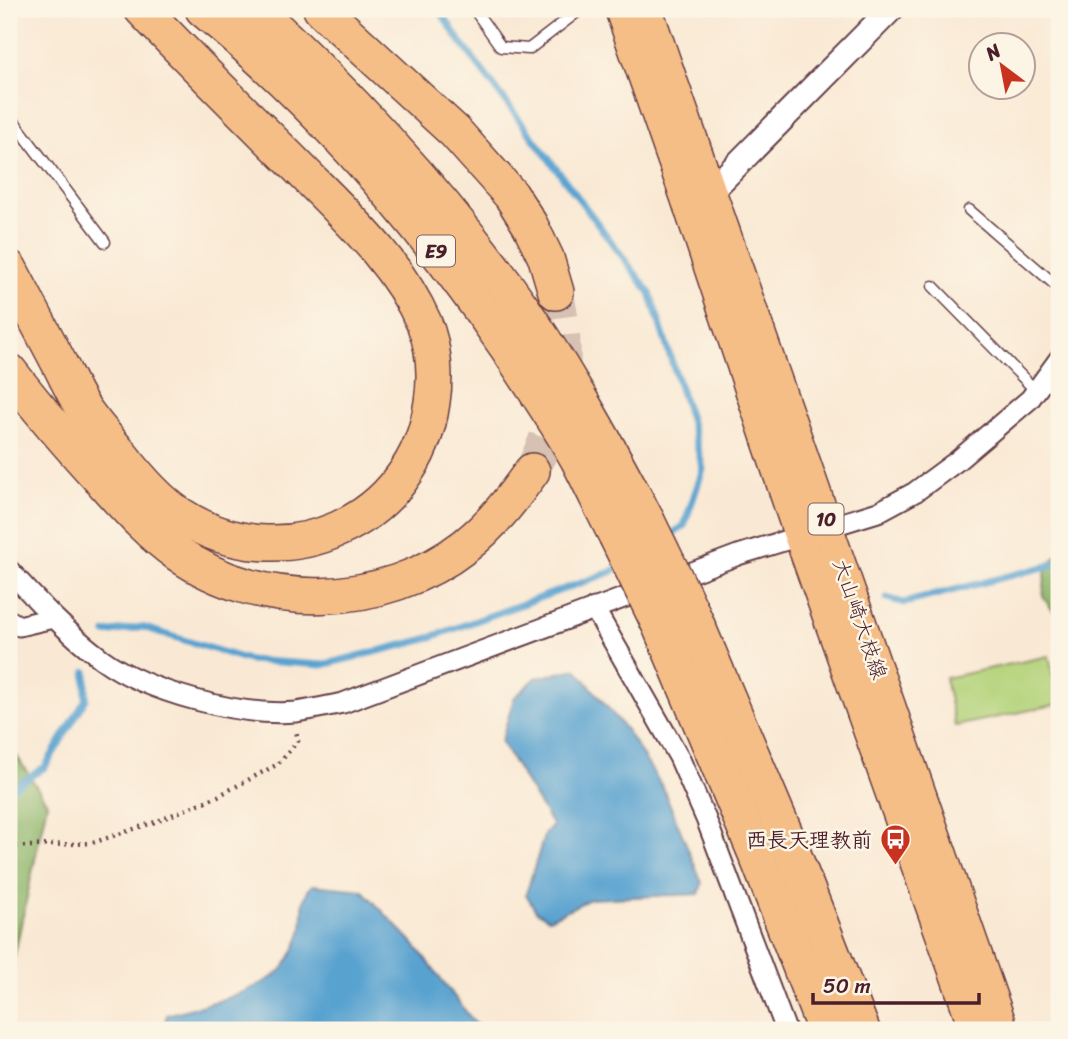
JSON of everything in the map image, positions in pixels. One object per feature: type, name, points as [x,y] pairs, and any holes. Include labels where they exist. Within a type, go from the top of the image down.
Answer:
[{"type":"highway","points":[[9,308],[130,467],[178,514],[207,530],[238,540],[268,545],[298,543],[328,534],[358,519],[383,499],[405,474],[416,456],[430,418],[434,386],[425,326],[412,298],[396,273],[341,210],[142,9]]},
{"type":"highway","name":"E9","points":[[203,9],[280,79],[352,151],[414,224],[477,304],[577,458],[660,626],[749,838],[825,1030]]},
{"type":"highway","name":"E9","points":[[255,9],[303,52],[377,127],[440,201],[505,285],[605,440],[691,611],[779,819],[862,1030]]},
{"type":"highway","points":[[321,9],[438,115],[511,195],[546,257],[556,292]]},
{"type":"highway","points":[[9,268],[81,405]]},
{"type":"highway","points":[[9,371],[48,422]]},
{"type":"highway","points":[[9,383],[127,507],[177,553],[203,569],[235,583],[264,591],[299,596],[335,595],[370,590],[405,580],[464,547],[491,524],[531,471]]},
{"type":"main road","name":"大山崎大枝線","points":[[620,9],[699,194],[828,526],[1003,1030]]},
{"type":"main road","name":"大山崎大枝線","points":[[648,9],[799,536],[975,1030]]},
{"type":"street","points":[[699,194],[891,9]]},
{"type":"street","points":[[9,570],[53,618],[104,660],[148,683],[209,704],[295,712],[343,703],[737,555],[877,512],[915,492],[957,461],[1030,399],[1059,359]]},
{"type":"street","points":[[594,608],[679,757],[706,819],[786,1030]]},
{"type":"street","points":[[9,620],[19,626],[53,618]]},
{"type":"lane","points":[[474,9],[501,47],[530,49],[580,9]]},
{"type":"lane","points":[[9,115],[105,242]]},
{"type":"lane","points":[[969,211],[1059,288]]},
{"type":"lane","points":[[933,286],[1037,391]]},
{"type":"path","points":[[9,847],[92,843],[155,822],[218,796],[278,764],[298,741],[295,712]]},
{"type":"green space","points":[[1059,553],[1059,619],[1043,597],[1046,567]]},
{"type":"green space","points":[[1049,656],[1059,704],[955,726],[945,678]]},
{"type":"green space","points":[[9,744],[47,803],[9,981]]},
{"type":"water","points":[[576,669],[627,731],[663,788],[702,883],[699,894],[590,899],[549,919],[536,911],[526,894],[545,833],[553,826],[501,742],[514,698],[536,678]]},
{"type":"water","points":[[312,885],[362,890],[414,944],[480,1030],[166,1030],[164,1025],[167,1015],[236,995],[279,973],[290,958],[300,936],[303,904]]},
{"type":"waterway","points":[[439,9],[457,37],[650,293],[703,469],[684,526],[665,539]]},
{"type":"waterway","points":[[887,598],[904,603],[1059,563]]},
{"type":"waterway","points":[[106,633],[142,627],[248,660],[322,665],[423,640],[611,572],[622,565]]},
{"type":"waterway","points":[[9,790],[45,767],[86,699],[86,672]]},
{"type":"tunnel","points":[[532,471],[551,427],[561,384],[563,340],[556,292]]},
{"type":"place","name":"西長天理教前","points":[[895,867]]}]
